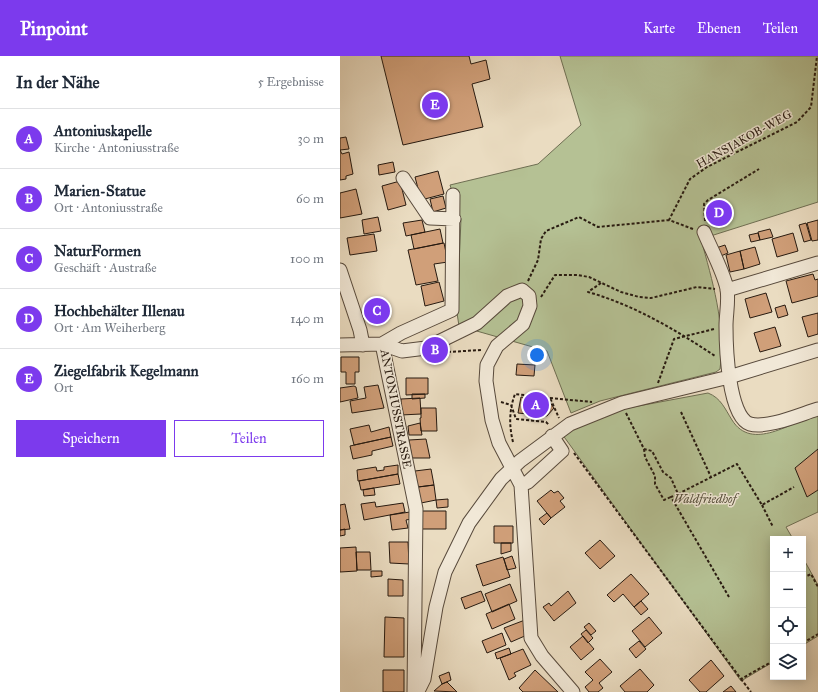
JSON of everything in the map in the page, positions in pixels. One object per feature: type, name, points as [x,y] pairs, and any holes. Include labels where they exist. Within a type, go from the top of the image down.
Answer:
[{"type":"street","points":[[403,178],[430,218],[454,219]]},
{"type":"street","points":[[340,345],[382,344],[401,333],[452,310],[454,219],[453,195]]},
{"type":"street","points":[[704,232],[727,290],[726,326],[729,371],[738,412],[744,420],[750,424],[765,424],[818,409]]},
{"type":"street","points":[[727,290],[818,263]]},
{"type":"street","points":[[340,270],[360,330],[363,345]]},
{"type":"street","points":[[522,290],[530,296],[530,306],[523,324],[497,346],[487,365],[487,392],[498,443],[521,485],[531,638],[542,656],[573,692]]},
{"type":"street","name":"ANTONIUSSTRASSE","points":[[382,344],[402,351],[426,348],[477,323],[507,296],[522,290]]},
{"type":"street","name":"ANTONIUSSTRASSE","points":[[382,344],[416,509],[414,691],[419,689],[424,679],[436,607],[445,572],[469,523],[501,479],[520,460],[557,430],[622,403],[729,371],[818,350]]},
{"type":"street","points":[[521,485],[528,482],[562,451],[557,430]]},
{"type":"path","name":"HANSJAKOB-WEG","points":[[669,220],[690,179],[707,167],[797,122],[811,107],[817,56]]},
{"type":"path","points":[[522,290],[538,260],[541,240],[546,231],[579,218],[598,227],[669,220],[704,232],[704,204],[708,200],[759,169]]},
{"type":"path","points":[[530,306],[537,303],[555,275],[577,275],[589,277],[639,297],[651,298],[697,287],[727,290]]},
{"type":"path","points":[[601,283],[588,292],[611,298],[685,336],[729,371]]},
{"type":"path","points":[[658,384],[674,339],[726,326]]},
{"type":"path","points":[[515,448],[510,430],[511,405],[516,394],[593,402]]},
{"type":"path","points":[[550,398],[557,430]]},
{"type":"path","points":[[622,403],[644,449],[645,457],[655,476],[655,484],[664,500],[737,464],[762,505],[773,527]]},
{"type":"path","points":[[511,405],[516,419],[546,422],[557,430]]},
{"type":"path","points":[[681,412],[711,477]]},
{"type":"path","points":[[644,449],[652,451],[663,472],[671,478],[678,494]]},
{"type":"path","points":[[572,451],[751,692]]},
{"type":"path","points":[[762,505],[794,487]]},
{"type":"path","points":[[671,497],[729,597]]},
{"type":"path","points":[[806,576],[811,574],[818,587]]},
{"type":"path","points":[[806,641],[818,634]]},
{"type":"path","points":[[742,680],[770,663]]},
{"type":"green space","points":[[560,56],[818,56],[818,202],[701,239],[720,319],[720,369],[716,372],[600,401],[571,413],[547,351],[459,326],[457,313],[461,219],[450,185],[538,164],[581,125]]},
{"type":"green space","name":"Waldfriedhof","points":[[708,393],[719,401],[740,429],[750,434],[772,432],[818,414],[818,512],[786,527],[791,536],[770,536],[770,664],[741,681],[562,434],[617,410]]},
{"type":"green space","points":[[806,563],[818,585],[818,636],[806,643]]},
{"type":"building","points":[[381,56],[469,56],[471,64],[486,60],[490,79],[472,84],[483,127],[403,145]]},
{"type":"building","points":[[346,137],[349,149],[340,150],[340,138]]},
{"type":"building","points":[[340,150],[342,154],[349,152],[353,174],[346,176],[346,179],[340,180]]},
{"type":"building","points":[[393,162],[395,172],[379,175],[378,165]]},
{"type":"building","points":[[438,171],[444,194],[421,200],[415,177]]},
{"type":"building","points":[[400,181],[406,205],[388,210],[382,186]]},
{"type":"building","points":[[356,189],[362,214],[340,218],[340,193]]},
{"type":"building","points":[[443,196],[446,208],[433,212],[430,199]]},
{"type":"building","points":[[723,201],[730,219],[715,225],[708,207]]},
{"type":"building","points":[[378,217],[381,231],[364,234],[362,220]]},
{"type":"building","points":[[422,220],[425,232],[406,236],[403,223]]},
{"type":"building","points":[[818,220],[818,240],[812,241],[807,223]]},
{"type":"building","points":[[806,223],[811,240],[804,242],[799,225]]},
{"type":"building","points":[[440,229],[443,243],[414,249],[411,235]]},
{"type":"building","points":[[770,229],[773,237],[760,240],[758,232]]},
{"type":"building","points":[[758,233],[760,240],[751,242],[749,235]]},
{"type":"building","points":[[793,233],[798,251],[777,257],[772,239]]},
{"type":"building","points":[[374,234],[377,251],[350,255],[347,238]]},
{"type":"building","points":[[444,243],[448,262],[434,264],[438,281],[416,285],[408,250]]},
{"type":"building","points":[[725,245],[728,253],[716,258],[713,249]]},
{"type":"building","points":[[755,247],[760,264],[744,269],[740,251]]},
{"type":"building","points":[[740,251],[744,269],[730,272],[726,255]]},
{"type":"building","points":[[813,274],[815,280],[818,279],[818,296],[792,303],[786,281]]},
{"type":"building","points":[[439,282],[444,301],[425,306],[421,286]]},
{"type":"building","points":[[766,293],[772,312],[750,318],[745,299]]},
{"type":"building","points":[[380,302],[383,319],[374,320],[371,304]]},
{"type":"building","points":[[785,305],[788,315],[778,318],[775,308]]},
{"type":"building","points":[[818,313],[818,334],[808,337],[802,317]]},
{"type":"building","points":[[775,327],[781,346],[760,352],[754,333]]},
{"type":"building","points":[[341,357],[359,357],[359,372],[355,372],[355,384],[346,384],[346,372],[341,372]]},
{"type":"building","points":[[517,364],[535,365],[534,376],[516,375]]},
{"type":"building","points":[[406,378],[428,378],[428,394],[406,395]]},
{"type":"building","points":[[378,385],[384,408],[352,413],[350,401],[366,398],[364,387]]},
{"type":"building","points":[[356,387],[358,398],[340,402],[340,388]]},
{"type":"building","points":[[412,394],[425,394],[425,398],[412,399]]},
{"type":"building","points":[[521,397],[549,401],[554,408],[547,416],[518,413]]},
{"type":"building","points":[[420,398],[421,414],[401,415],[401,399]]},
{"type":"building","points":[[421,408],[436,408],[437,431],[421,431]]},
{"type":"building","points":[[420,423],[422,435],[409,435],[408,426]]},
{"type":"building","points":[[369,425],[371,432],[389,427],[391,437],[354,445],[350,429]]},
{"type":"building","points":[[391,437],[393,446],[372,451],[372,455],[353,459],[350,446]]},
{"type":"building","points":[[426,439],[430,458],[412,458],[409,440]]},
{"type":"building","points":[[818,449],[818,490],[807,497],[795,468]]},
{"type":"building","points":[[398,465],[398,474],[358,481],[357,470],[376,467],[377,471],[384,470],[384,467]]},
{"type":"building","points":[[431,469],[434,485],[418,487],[415,471]]},
{"type":"building","points":[[398,474],[400,484],[361,490],[359,481]]},
{"type":"building","points":[[434,485],[436,500],[421,503],[418,487]]},
{"type":"building","points":[[374,488],[375,495],[364,496],[363,490]]},
{"type":"building","points":[[551,490],[554,493],[558,491],[564,498],[560,501],[565,507],[551,518],[537,501]]},
{"type":"building","points":[[448,499],[448,507],[437,508],[436,500]]},
{"type":"building","points":[[375,502],[376,507],[403,503],[405,512],[364,520],[361,504]]},
{"type":"building","points":[[345,504],[350,529],[340,530],[340,505]]},
{"type":"building","points":[[422,511],[446,511],[446,529],[422,529]]},
{"type":"building","points":[[410,512],[411,519],[406,520],[408,528],[392,530],[390,515]]},
{"type":"building","points":[[547,513],[551,518],[544,525],[539,519]]},
{"type":"building","points":[[494,526],[513,526],[513,543],[494,543]]},
{"type":"building","points":[[345,529],[345,535],[340,536],[340,530]]},
{"type":"building","points":[[600,540],[615,556],[600,569],[585,553]]},
{"type":"building","points":[[389,542],[408,542],[409,564],[390,563]]},
{"type":"building","points":[[501,543],[511,543],[511,551],[501,554]]},
{"type":"building","points":[[356,547],[357,571],[340,572],[340,548]]},
{"type":"building","points":[[356,552],[370,552],[371,570],[357,570]]},
{"type":"building","points":[[512,556],[516,568],[507,570],[504,559]]},
{"type":"building","points":[[503,557],[510,577],[483,586],[476,565]]},
{"type":"building","points":[[371,571],[382,571],[382,576],[371,577]]},
{"type":"building","points":[[631,574],[649,594],[634,607],[623,594],[614,602],[607,595]]},
{"type":"building","points":[[388,579],[403,580],[403,596],[388,596]]},
{"type":"building","points":[[510,584],[517,601],[492,612],[485,594]]},
{"type":"building","points":[[481,591],[485,601],[465,609],[461,598]]},
{"type":"building","points":[[568,591],[576,603],[554,621],[543,607],[549,603],[551,606]]},
{"type":"building","points":[[641,601],[648,609],[641,615],[634,607]]},
{"type":"building","points":[[509,604],[515,619],[492,629],[486,614]]},
{"type":"building","points":[[385,617],[404,618],[404,657],[384,657]]},
{"type":"building","points":[[649,617],[662,633],[645,647],[632,631]]},
{"type":"building","points":[[525,620],[527,635],[511,642],[504,628]]},
{"type":"building","points":[[589,623],[596,631],[591,635],[584,627]]},
{"type":"building","points":[[586,630],[593,638],[588,643],[581,634]]},
{"type":"building","points":[[502,633],[506,645],[487,653],[482,641]]},
{"type":"building","points":[[583,636],[594,649],[581,660],[570,647]]},
{"type":"building","points":[[639,641],[646,649],[636,658],[629,649]]},
{"type":"building","points":[[509,648],[511,654],[497,659],[495,653]]},
{"type":"building","points":[[523,649],[531,665],[514,673],[516,676],[509,680],[500,658]]},
{"type":"building","points":[[600,659],[612,672],[599,683],[603,688],[598,692],[589,692],[585,687],[593,680],[585,672]]},
{"type":"building","points":[[711,660],[724,676],[706,692],[700,692],[689,680]]},
{"type":"building","points":[[640,669],[654,685],[647,692],[625,692],[620,686]]},
{"type":"building","points":[[383,670],[404,670],[404,692],[383,692]]},
{"type":"building","points":[[535,670],[558,692],[523,692],[519,688]]},
{"type":"building","points":[[449,672],[451,680],[442,684],[439,676]]},
{"type":"building","points":[[447,682],[457,692],[434,691],[442,684]]},
{"type":"building","points":[[731,686],[736,692],[723,692]]},
{"type":"place","name":"Ziegelfabrik Kegelmann","points":[[435,105]]},
{"type":"place","name":"Hochbehälter Illenau","points":[[719,213]]},
{"type":"place","name":"NaturFormen","points":[[377,311]]},
{"type":"place","name":"Marien-Statue","points":[[435,350]]},
{"type":"place","name":"Antoniuskapelle","points":[[536,405]]}]
